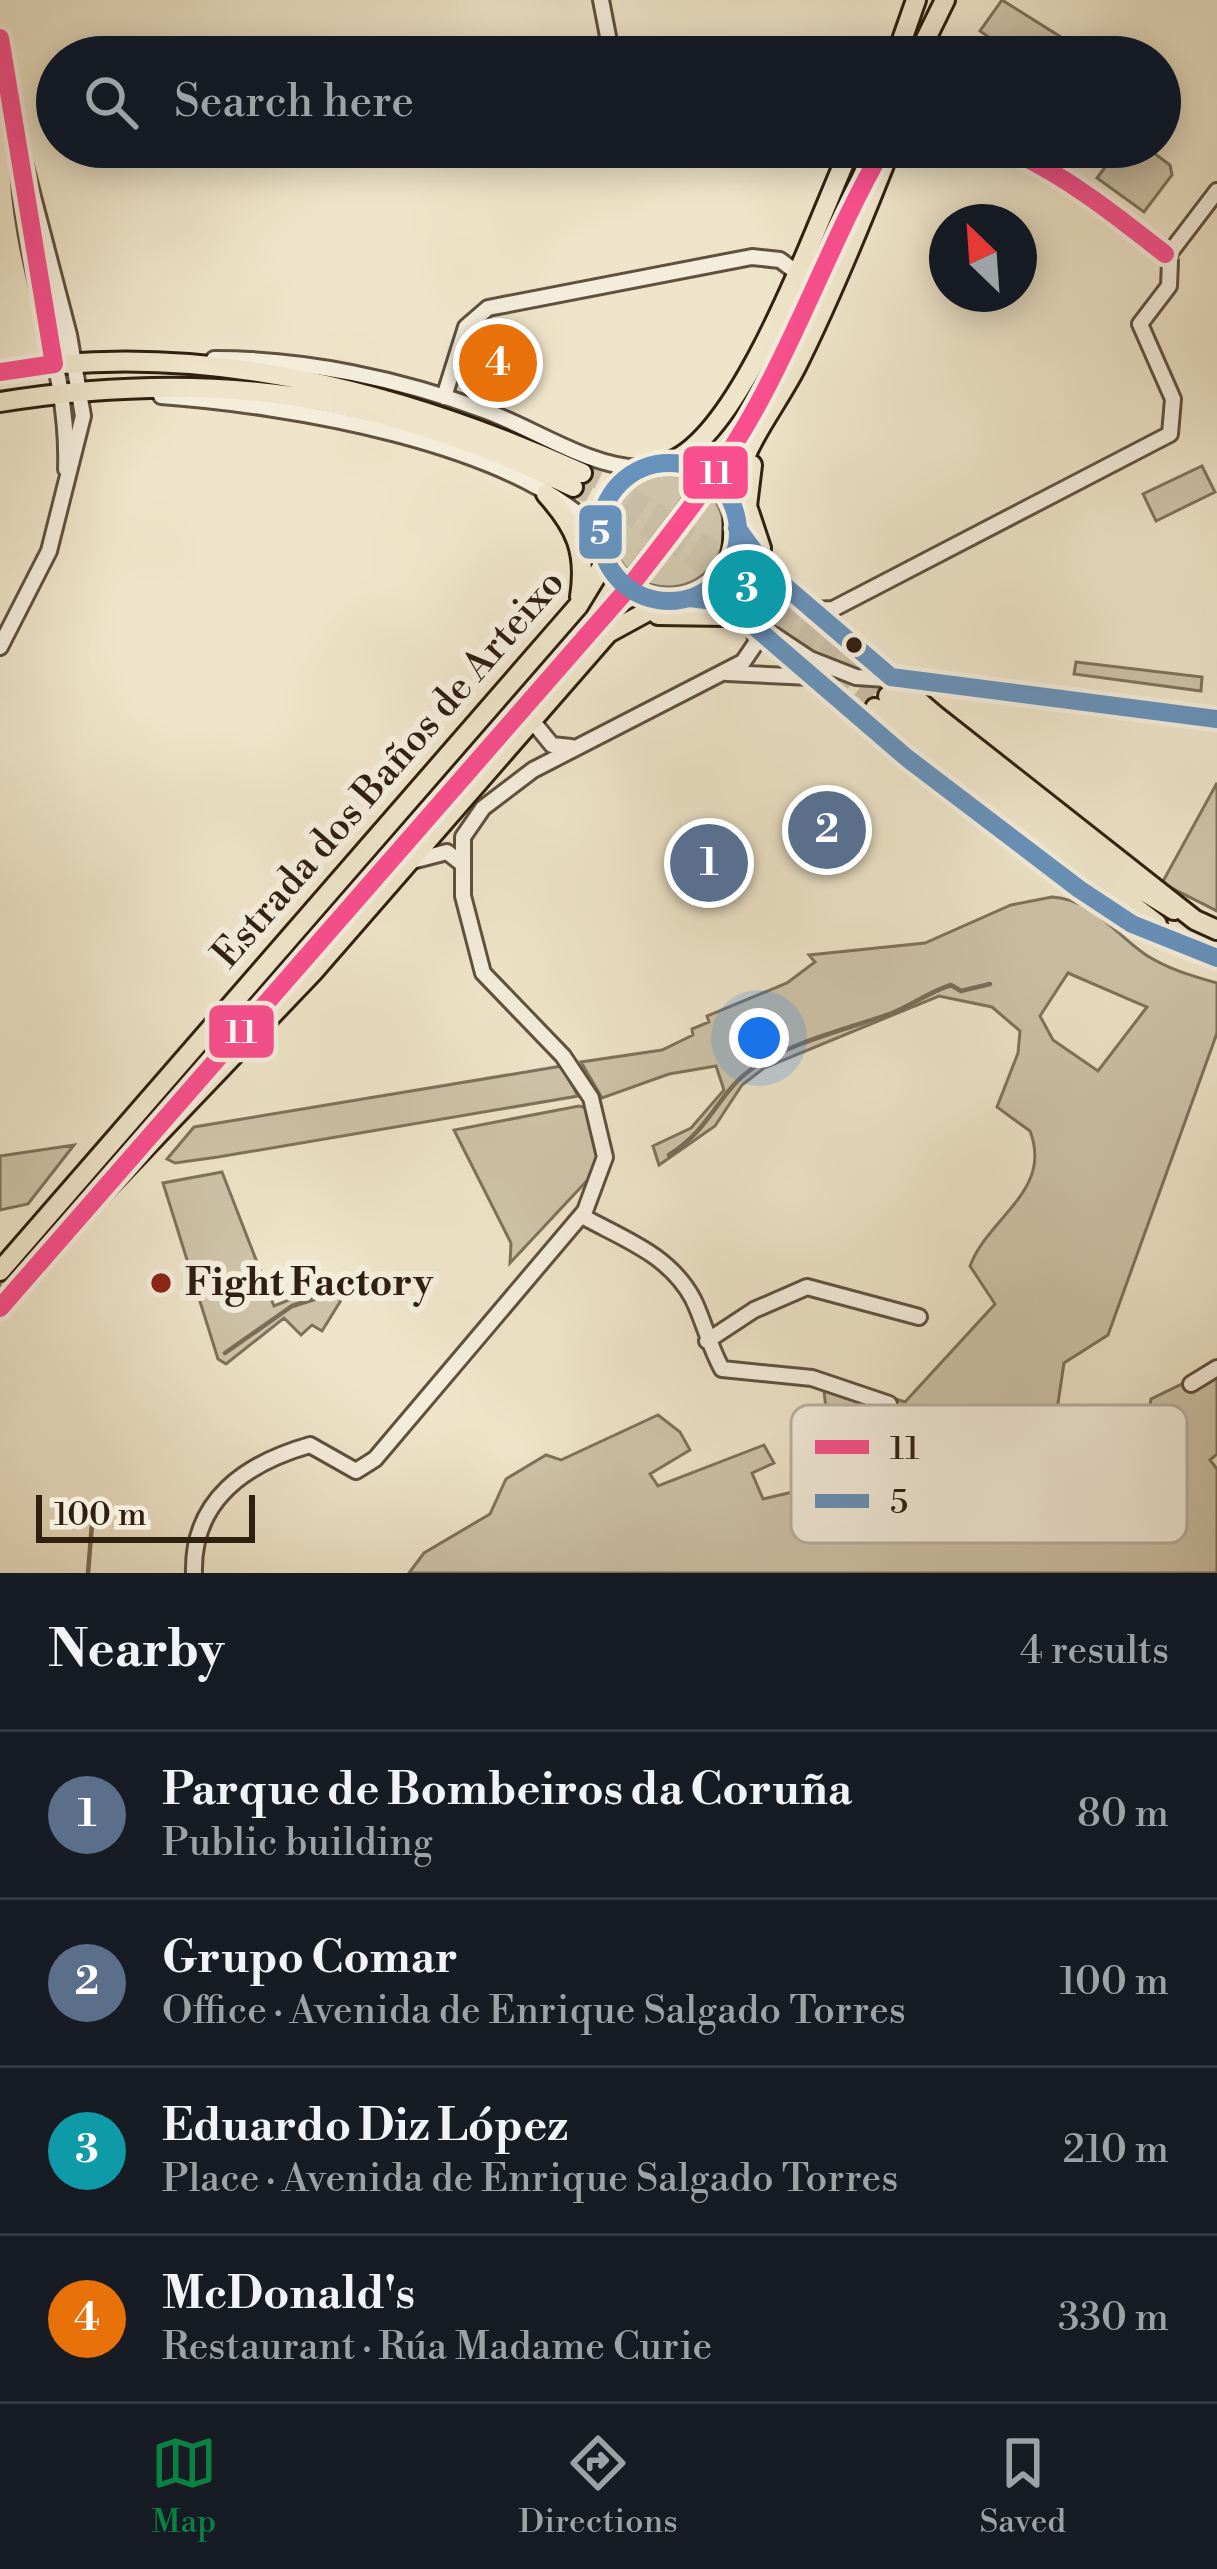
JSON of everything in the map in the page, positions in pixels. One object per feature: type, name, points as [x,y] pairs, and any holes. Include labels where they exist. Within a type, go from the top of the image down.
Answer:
[{"type":"main road","points":[[929,36],[945,1]]},
{"type":"main road","points":[[902,36],[913,8]]},
{"type":"main road","points":[[841,168],[796,272],[730,403],[702,443],[668,463],[641,469],[611,495],[600,534],[606,560],[627,586],[680,599],[713,601],[754,626],[810,677],[1079,889],[1132,924],[1217,958]]},
{"type":"main road","points":[[680,599],[724,572],[735,552],[736,478],[756,412],[854,168]]},
{"type":"main road","points":[[866,168],[809,305],[756,412],[748,483],[752,529],[762,551],[885,694],[1090,878],[1197,950]]},
{"type":"main road","points":[[489,741],[631,585],[698,498],[824,309],[882,168]]},
{"type":"main road","points":[[0,372],[75,363],[269,374],[402,402],[578,480],[463,439],[321,400],[172,383],[0,402]]},
{"type":"main road","points":[[668,463],[711,477],[772,574],[813,610]]},
{"type":"main road","points":[[546,494],[566,516],[583,550],[578,606]]},
{"type":"main road","name":"Estrada dos Baños de Arteixo","points":[[0,1271],[578,606],[606,560]]},
{"type":"main road","name":"Estrada dos Baños de Arteixo","points":[[103,1192],[537,728],[619,624],[646,607],[680,599]]},
{"type":"main road","points":[[589,659],[626,631],[660,614],[714,613],[754,626]]},
{"type":"main road","points":[[885,694],[1195,920],[1217,930]]},
{"type":"main road","name":"Estrada dos Baños de Arteixo","points":[[124,1128],[238,1018],[489,741]]},
{"type":"main road","name":"Estrada dos Baños de Arteixo","points":[[0,1308],[489,741]]},
{"type":"street","points":[[601,0],[608,36]]},
{"type":"street","points":[[0,38],[19,143],[75,363],[82,425],[49,551],[0,647]]},
{"type":"street","points":[[19,143],[28,244],[54,364],[79,391],[220,400],[352,423],[461,456],[546,494],[572,507],[600,534]]},
{"type":"street","points":[[1042,168],[1078,188],[1169,255]]},
{"type":"street","points":[[813,610],[833,609],[1170,434],[1174,400],[1140,324],[1145,311],[1169,286],[1169,255],[1217,191]]},
{"type":"street","points":[[444,397],[466,327],[488,308],[752,257],[773,257],[796,272]]},
{"type":"street","points":[[141,364],[245,359],[340,370],[444,397],[614,466],[641,469]]},
{"type":"street","points":[[194,1573],[198,1531],[232,1479],[269,1457],[310,1445],[344,1469],[356,1471],[375,1460],[581,1216],[605,1157],[596,1110],[563,1056],[483,973],[469,928],[461,863],[463,837],[483,808],[571,746],[727,673],[750,653],[754,626],[885,694],[1217,719]]},
{"type":"street","points":[[727,673],[810,677]]},
{"type":"street","points":[[537,728],[552,745],[571,746]]},
{"type":"street","points":[[533,770],[544,751],[537,728]]},
{"type":"street","points":[[412,861],[447,852],[461,863]]},
{"type":"street","points":[[581,1216],[639,1244],[676,1274],[693,1300],[722,1369],[826,1381],[889,1404]]},
{"type":"street","points":[[707,1341],[754,1310],[807,1287],[919,1318]]},
{"type":"street","points":[[1192,1384],[1217,1368]]},
{"type":"shaded area","points":[[1002,0],[1059,36],[987,36],[980,31]]},
{"type":"shaded area","points":[[1104,168],[1171,168],[1172,175],[1144,212],[1097,178]]},
{"type":"shaded area","points":[[1202,466],[1215,492],[1156,521],[1143,494]]},
{"type":"shaded area","points":[[668,475],[689,480],[707,492],[719,510],[724,531],[719,552],[707,570],[689,582],[668,587],[647,582],[629,570],[617,552],[612,531],[617,510],[629,492],[647,480]]},
{"type":"shaded area","points":[[768,586],[871,671],[822,657],[751,608]]},
{"type":"shaded area","points":[[1076,662],[1202,677],[1201,691],[1074,674]]},
{"type":"shaded area","points":[[1217,783],[1217,911],[1162,883]]},
{"type":"shaded area","points":[[1067,899],[1103,919],[1154,960],[1217,983],[1217,1033],[1108,1335],[1064,1363],[1057,1405],[826,1405],[822,1375],[905,1402],[995,1304],[970,1266],[1026,1187],[1035,1152],[1030,1131],[997,1107],[1018,1053],[1020,1031],[992,1007],[939,996],[764,1068],[742,1085],[715,1126],[659,1165],[653,1146],[691,1128],[724,1090],[716,1066],[669,1074],[602,1098],[581,1062],[662,1050],[693,1035],[692,1029],[709,1022],[707,1016],[787,983],[815,962],[809,955],[925,943],[1011,905]],"holes":[[[1068,973],[1147,1007],[1098,1071],[1053,1040],[1040,1016]]]},
{"type":"shaded area","points":[[202,1060],[204,1065],[0,1295],[0,1282]]},
{"type":"shaded area","points":[[562,1066],[578,1096],[218,1157],[175,1163],[167,1159],[194,1127]]},
{"type":"shaded area","points":[[587,1108],[599,1159],[596,1171],[510,1263],[511,1243],[454,1130]]},
{"type":"shaded area","points":[[74,1145],[28,1204],[0,1210],[0,1156]]},
{"type":"shaded area","points":[[222,1172],[274,1306],[318,1288],[351,1284],[322,1331],[312,1325],[301,1335],[284,1318],[226,1364],[218,1359],[163,1183]]},
{"type":"shaded area","points":[[1217,1375],[1217,1454],[1210,1460],[1217,1469],[1217,1573],[409,1573],[424,1553],[490,1514],[506,1479],[546,1455],[561,1460],[658,1415],[680,1432],[690,1450],[650,1474],[658,1486],[764,1445],[774,1463],[752,1473],[763,1499],[791,1492],[791,1543],[1187,1543],[1187,1405],[1150,1405],[1151,1399],[1184,1383],[1191,1392]]},
{"type":"waterway","points":[[669,1155],[696,1133],[741,1078],[768,1059],[892,1013],[951,985],[961,991],[990,984]]},
{"type":"waterway","points":[[225,1353],[292,1306],[343,1290]]},
{"type":"waterway","points":[[88,1573],[93,1511]]},
{"type":"tunnel","points":[[582,473],[705,544],[888,696]]},
{"type":"tunnel","points":[[573,487],[694,559],[875,708]]},
{"type":"transit line","name":"11","points":[[0,38],[54,364],[0,372]]},
{"type":"transit line","name":"11","points":[[0,1308],[631,585],[682,519],[758,404],[873,168]]},
{"type":"transit line","name":"11","points":[[1042,168],[1165,254]]},
{"type":"transit line","name":"5","points":[[669,463],[695,469],[718,483],[732,506],[738,532],[732,558],[718,581],[695,595],[669,601],[643,595],[620,581],[606,558],[600,532],[606,506],[620,483],[643,469],[669,463]]},
{"type":"transit line","name":"5","points":[[737,528],[772,575],[891,677],[1217,719]]},
{"type":"transit line","name":"5","points":[[689,598],[714,601],[741,615],[907,758],[1079,889],[1132,924],[1217,958]]},
{"type":"place","name":"McDonald's","points":[[498,363]]},
{"type":"place","name":"Eduardo Diz López","points":[[747,589]]},
{"type":"place","name":"Grupo Comar","points":[[827,830]]},
{"type":"place","name":"Parque de Bombeiros da Coruña","points":[[709,863]]},
{"type":"place","name":"Fight Factory","points":[[161,1283]]}]
